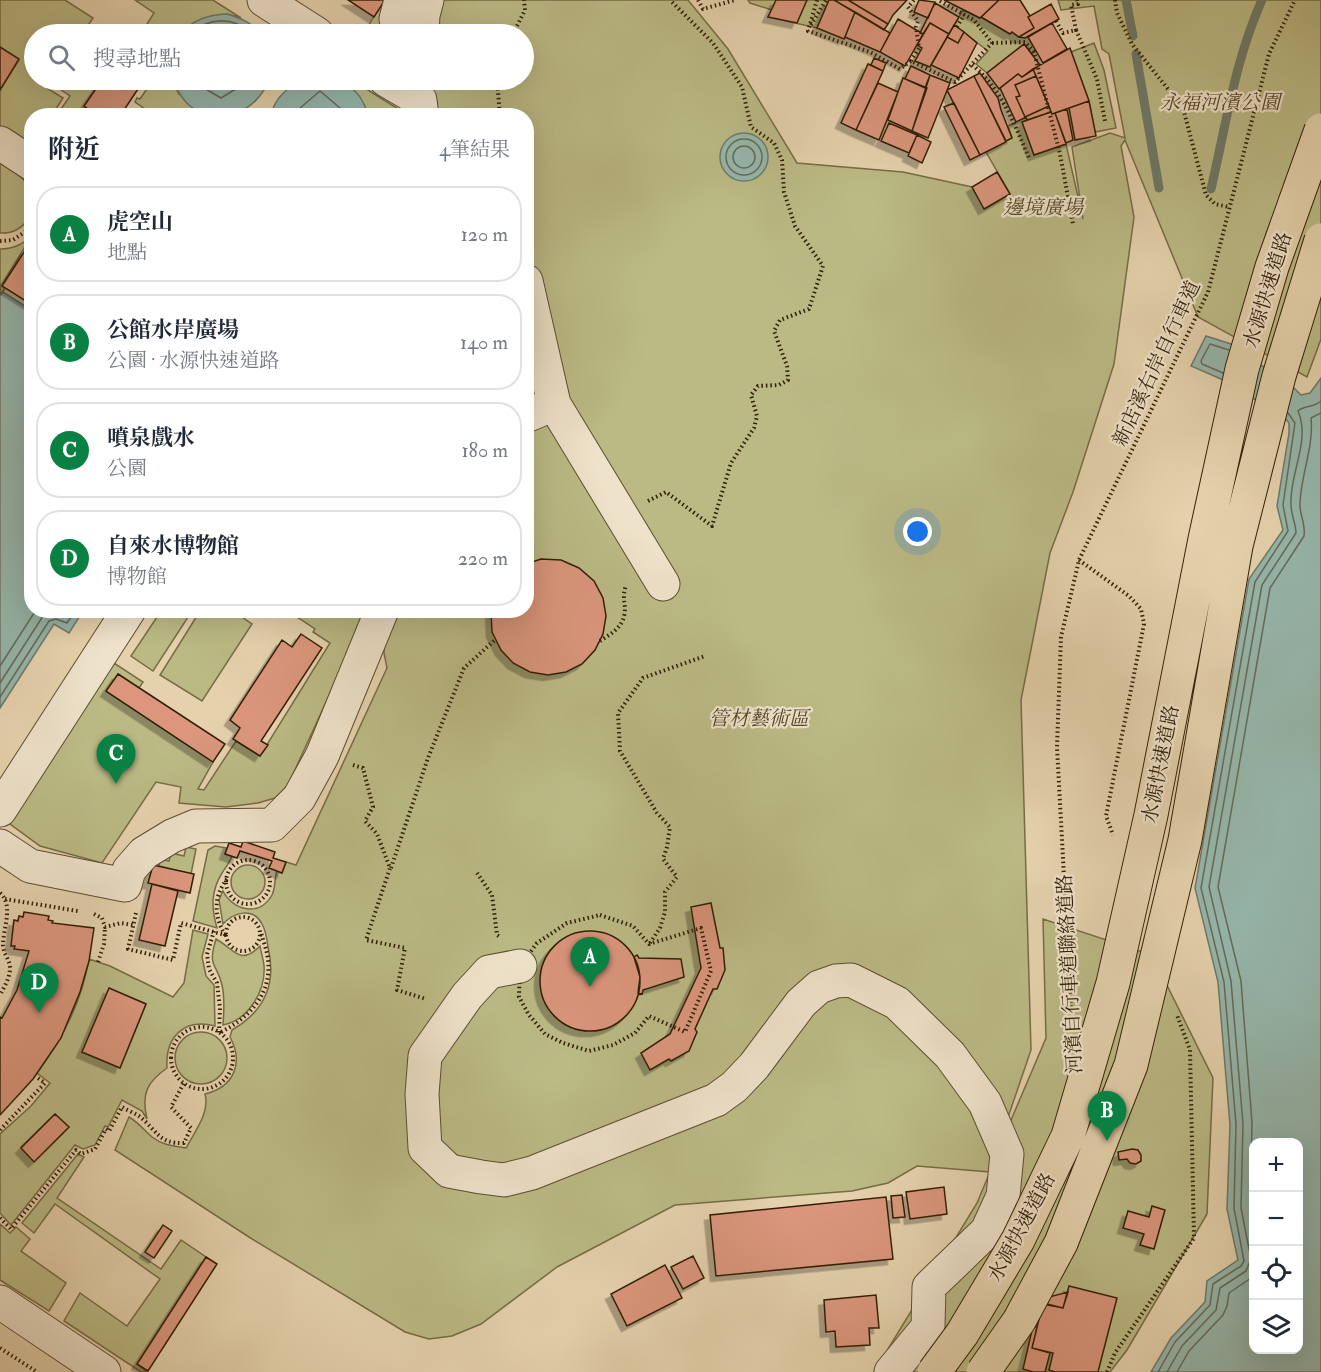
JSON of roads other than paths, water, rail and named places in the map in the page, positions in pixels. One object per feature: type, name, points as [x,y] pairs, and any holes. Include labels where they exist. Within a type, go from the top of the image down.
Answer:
[{"type":"highway","name":"水源快速道路","points":[[934,1372],[962,1334],[1018,1240],[1068,1136],[1113,983],[1151,815],[1205,539],[1242,369],[1272,267],[1321,130]]},
{"type":"highway","points":[[983,1372],[1018,1321],[1061,1243],[1131,1065],[1185,840],[1236,546],[1280,376],[1321,240]]},
{"type":"lane","points":[[264,0],[301,24]]},
{"type":"lane","points":[[397,24],[396,19],[401,0]]},
{"type":"lane","points":[[423,24],[427,0]]},
{"type":"lane","points":[[405,90],[421,98]]},
{"type":"lane","points":[[0,143],[24,159]]},
{"type":"lane","points":[[534,355],[540,410],[622,517],[658,575]]},
{"type":"lane","points":[[0,810],[124,618]]},
{"type":"lane","points":[[0,846],[30,866],[125,885],[129,870],[144,853],[172,836],[195,826],[272,825],[299,798],[322,756],[379,618]]},
{"type":"lane","points":[[517,955],[489,972],[466,996],[425,1056],[422,1094],[425,1148],[448,1171],[504,1180],[540,1170],[716,1100],[754,1066],[801,1003],[819,987],[836,981],[851,980],[897,1003],[950,1055],[985,1104],[1006,1154],[1003,1196],[987,1231],[929,1287],[928,1327],[891,1372]]},
{"type":"lane","points":[[0,1302],[104,1372]]},
{"type":"water","points":[[227,14],[250,24],[193,24],[214,15]]},
{"type":"water","points":[[178,90],[264,90],[247,108],[193,108]]},
{"type":"water","points":[[287,90],[353,90],[366,108],[274,108]]},
{"type":"water","points":[[739,133],[749,133],[764,143],[768,157],[767,166],[758,177],[749,181],[739,181],[724,171],[720,162],[720,152],[730,137]]},
{"type":"water","points":[[3,292],[24,306],[24,618],[79,618],[69,633],[54,624],[0,708],[0,296]]},
{"type":"water","points":[[1206,336],[1231,344],[1301,395],[1310,393],[1321,378],[1321,1372],[1151,1372],[1171,1338],[1205,1302],[1207,1281],[1238,1260],[1227,1209],[1230,1125],[1218,982],[1195,888],[1249,579],[1283,530],[1277,506],[1289,423],[1285,418],[1221,379],[1191,366]]},
{"type":"waterway","points":[[1126,0],[1133,36]]},
{"type":"waterway","points":[[1211,189],[1238,69],[1262,0]]},
{"type":"waterway","points":[[1136,54],[1159,188]]},
{"type":"place","name":"噴泉戲水","points":[[116,784]]},
{"type":"place","name":"虎空山","points":[[590,987]]},
{"type":"place","name":"自來水博物館","points":[[39,1013]]},
{"type":"place","name":"公館水岸廣場","points":[[1107,1141]]},
{"type":"park label","name":"永福河濱公園","points":[[1220,102]]},
{"type":"park label","name":"邊境廣場","points":[[1043,207]]},
{"type":"park label","name":"管材藝術區","points":[[759,718]]}]
